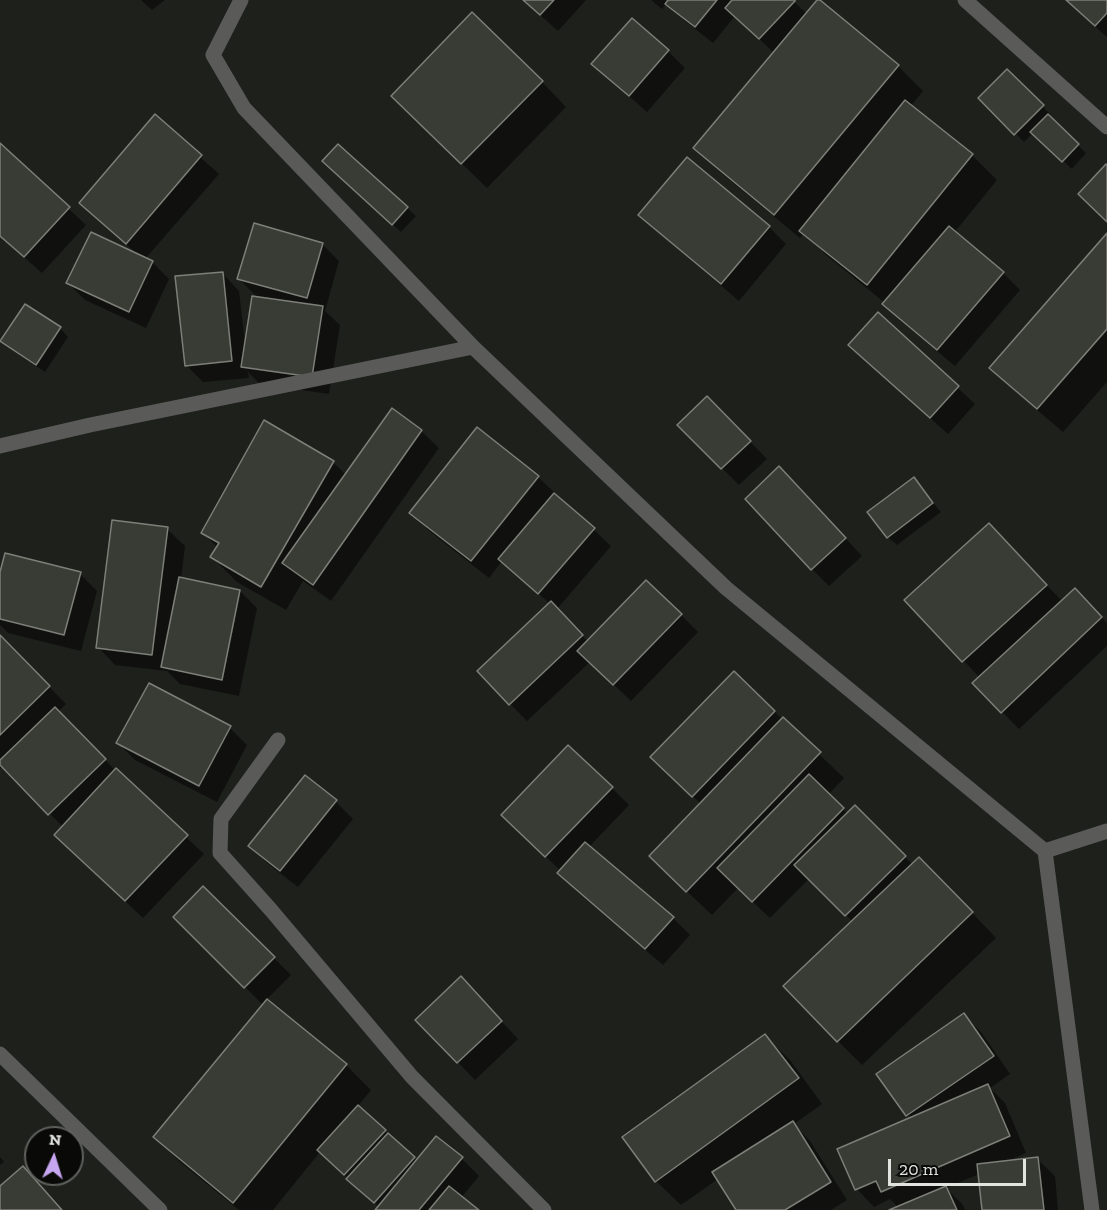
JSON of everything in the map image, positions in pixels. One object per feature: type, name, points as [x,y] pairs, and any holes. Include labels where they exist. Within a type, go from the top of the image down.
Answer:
[{"type":"street","points":[[241,0],[213,55],[244,108],[473,347],[726,588],[1045,851],[1092,1210]]},
{"type":"street","points":[[965,0],[1107,127]]},
{"type":"street","points":[[0,446],[90,425],[473,347]]},
{"type":"street","points":[[278,740],[221,819],[220,853],[412,1077],[544,1210]]},
{"type":"street","points":[[1045,851],[1107,831]]},
{"type":"street","points":[[0,1054],[160,1210]]},
{"type":"building","points":[[523,0],[554,0],[540,15]]},
{"type":"building","points":[[668,0],[717,0],[695,27],[665,4]]},
{"type":"building","points":[[732,0],[795,1],[759,39],[725,8]]},
{"type":"building","points":[[817,0],[820,0],[899,65],[774,215],[693,148]]},
{"type":"building","points":[[1066,0],[1107,0],[1107,13],[1095,26]]},
{"type":"building","points":[[472,12],[543,81],[461,164],[391,96]]},
{"type":"building","points":[[632,18],[669,50],[629,96],[591,64]]},
{"type":"building","points":[[1007,69],[1044,105],[1014,135],[978,98]]},
{"type":"building","points":[[905,100],[973,154],[867,285],[799,231]]},
{"type":"building","points":[[155,114],[202,155],[126,244],[79,203]]},
{"type":"building","points":[[1048,114],[1079,144],[1062,162],[1030,132]]},
{"type":"building","points":[[0,143],[70,207],[24,257],[0,236]]},
{"type":"building","points":[[338,144],[408,207],[392,225],[322,161]]},
{"type":"building","points":[[687,157],[770,226],[721,284],[638,215]]},
{"type":"building","points":[[1107,165],[1107,222],[1078,194]]},
{"type":"building","points":[[254,223],[323,243],[307,298],[237,279]]},
{"type":"building","points":[[949,226],[1004,272],[937,350],[882,304]]},
{"type":"building","points":[[91,232],[153,261],[129,312],[66,283]]},
{"type":"building","points":[[1107,233],[1107,329],[1037,409],[989,368]]},
{"type":"building","points":[[223,272],[232,361],[185,366],[175,276]]},
{"type":"building","points":[[252,296],[323,306],[312,377],[241,367]]},
{"type":"building","points":[[25,304],[61,327],[36,365],[0,341]]},
{"type":"building","points":[[878,312],[959,386],[930,418],[848,345]]},
{"type":"building","points":[[707,396],[751,441],[721,469],[677,425]]},
{"type":"building","points":[[392,408],[422,430],[313,585],[282,563]]},
{"type":"building","points":[[264,420],[334,461],[261,587],[210,557],[219,543],[201,533]]},
{"type":"building","points":[[477,427],[539,476],[471,561],[409,513]]},
{"type":"building","points":[[779,466],[846,538],[811,570],[745,499]]},
{"type":"building","points":[[914,477],[933,503],[887,538],[867,512]]},
{"type":"building","points":[[554,493],[595,528],[538,594],[498,559]]},
{"type":"building","points":[[112,520],[168,527],[152,655],[96,648]]},
{"type":"building","points":[[989,523],[1047,585],[962,662],[904,600]]},
{"type":"building","points":[[5,553],[81,572],[64,635],[0,619],[0,572]]},
{"type":"building","points":[[179,577],[240,590],[222,680],[161,667]]},
{"type":"building","points":[[646,580],[682,614],[613,685],[577,651]]},
{"type":"building","points":[[1075,588],[1102,617],[1001,713],[972,683]]},
{"type":"building","points":[[551,601],[583,635],[509,705],[477,671]]},
{"type":"building","points":[[0,635],[50,686],[0,735]]},
{"type":"building","points":[[734,671],[775,711],[692,797],[650,757]]},
{"type":"building","points":[[149,683],[231,726],[199,786],[116,743]]},
{"type":"building","points":[[55,707],[106,759],[48,815],[0,765],[0,760]]},
{"type":"building","points":[[783,717],[821,752],[686,892],[649,856]]},
{"type":"building","points":[[568,745],[613,787],[545,857],[501,815]]},
{"type":"building","points":[[116,768],[188,835],[125,901],[54,835]]},
{"type":"building","points":[[809,774],[844,808],[752,902],[717,868]]},
{"type":"building","points":[[305,775],[337,800],[280,871],[248,846]]},
{"type":"building","points":[[855,805],[906,856],[845,916],[794,865]]},
{"type":"building","points":[[585,842],[674,917],[645,949],[557,873]]},
{"type":"building","points":[[919,857],[973,912],[837,1042],[783,986]]},
{"type":"building","points":[[203,886],[275,957],[244,988],[173,917]]},
{"type":"building","points":[[461,976],[502,1021],[457,1063],[415,1020]]},
{"type":"building","points":[[267,999],[347,1064],[233,1203],[153,1137]]},
{"type":"building","points":[[964,1013],[994,1056],[906,1116],[876,1074]]},
{"type":"building","points":[[765,1034],[799,1078],[655,1182],[622,1137]]},
{"type":"building","points":[[988,1084],[1010,1136],[881,1192],[876,1181],[855,1190],[837,1149]]},
{"type":"building","points":[[358,1105],[386,1130],[344,1175],[317,1150]]},
{"type":"building","points":[[793,1121],[831,1182],[785,1210],[736,1210],[712,1172]]},
{"type":"building","points":[[388,1133],[415,1157],[374,1203],[346,1179]]},
{"type":"building","points":[[436,1136],[463,1157],[419,1210],[375,1210]]},
{"type":"building","points":[[1038,1157],[1044,1210],[982,1210],[977,1164]]},
{"type":"building","points":[[23,1166],[24,1186],[41,1186],[62,1210],[0,1210],[0,1186]]},
{"type":"building","points":[[449,1186],[479,1210],[429,1210]]},
{"type":"building","points":[[946,1186],[957,1210],[889,1210]]}]
